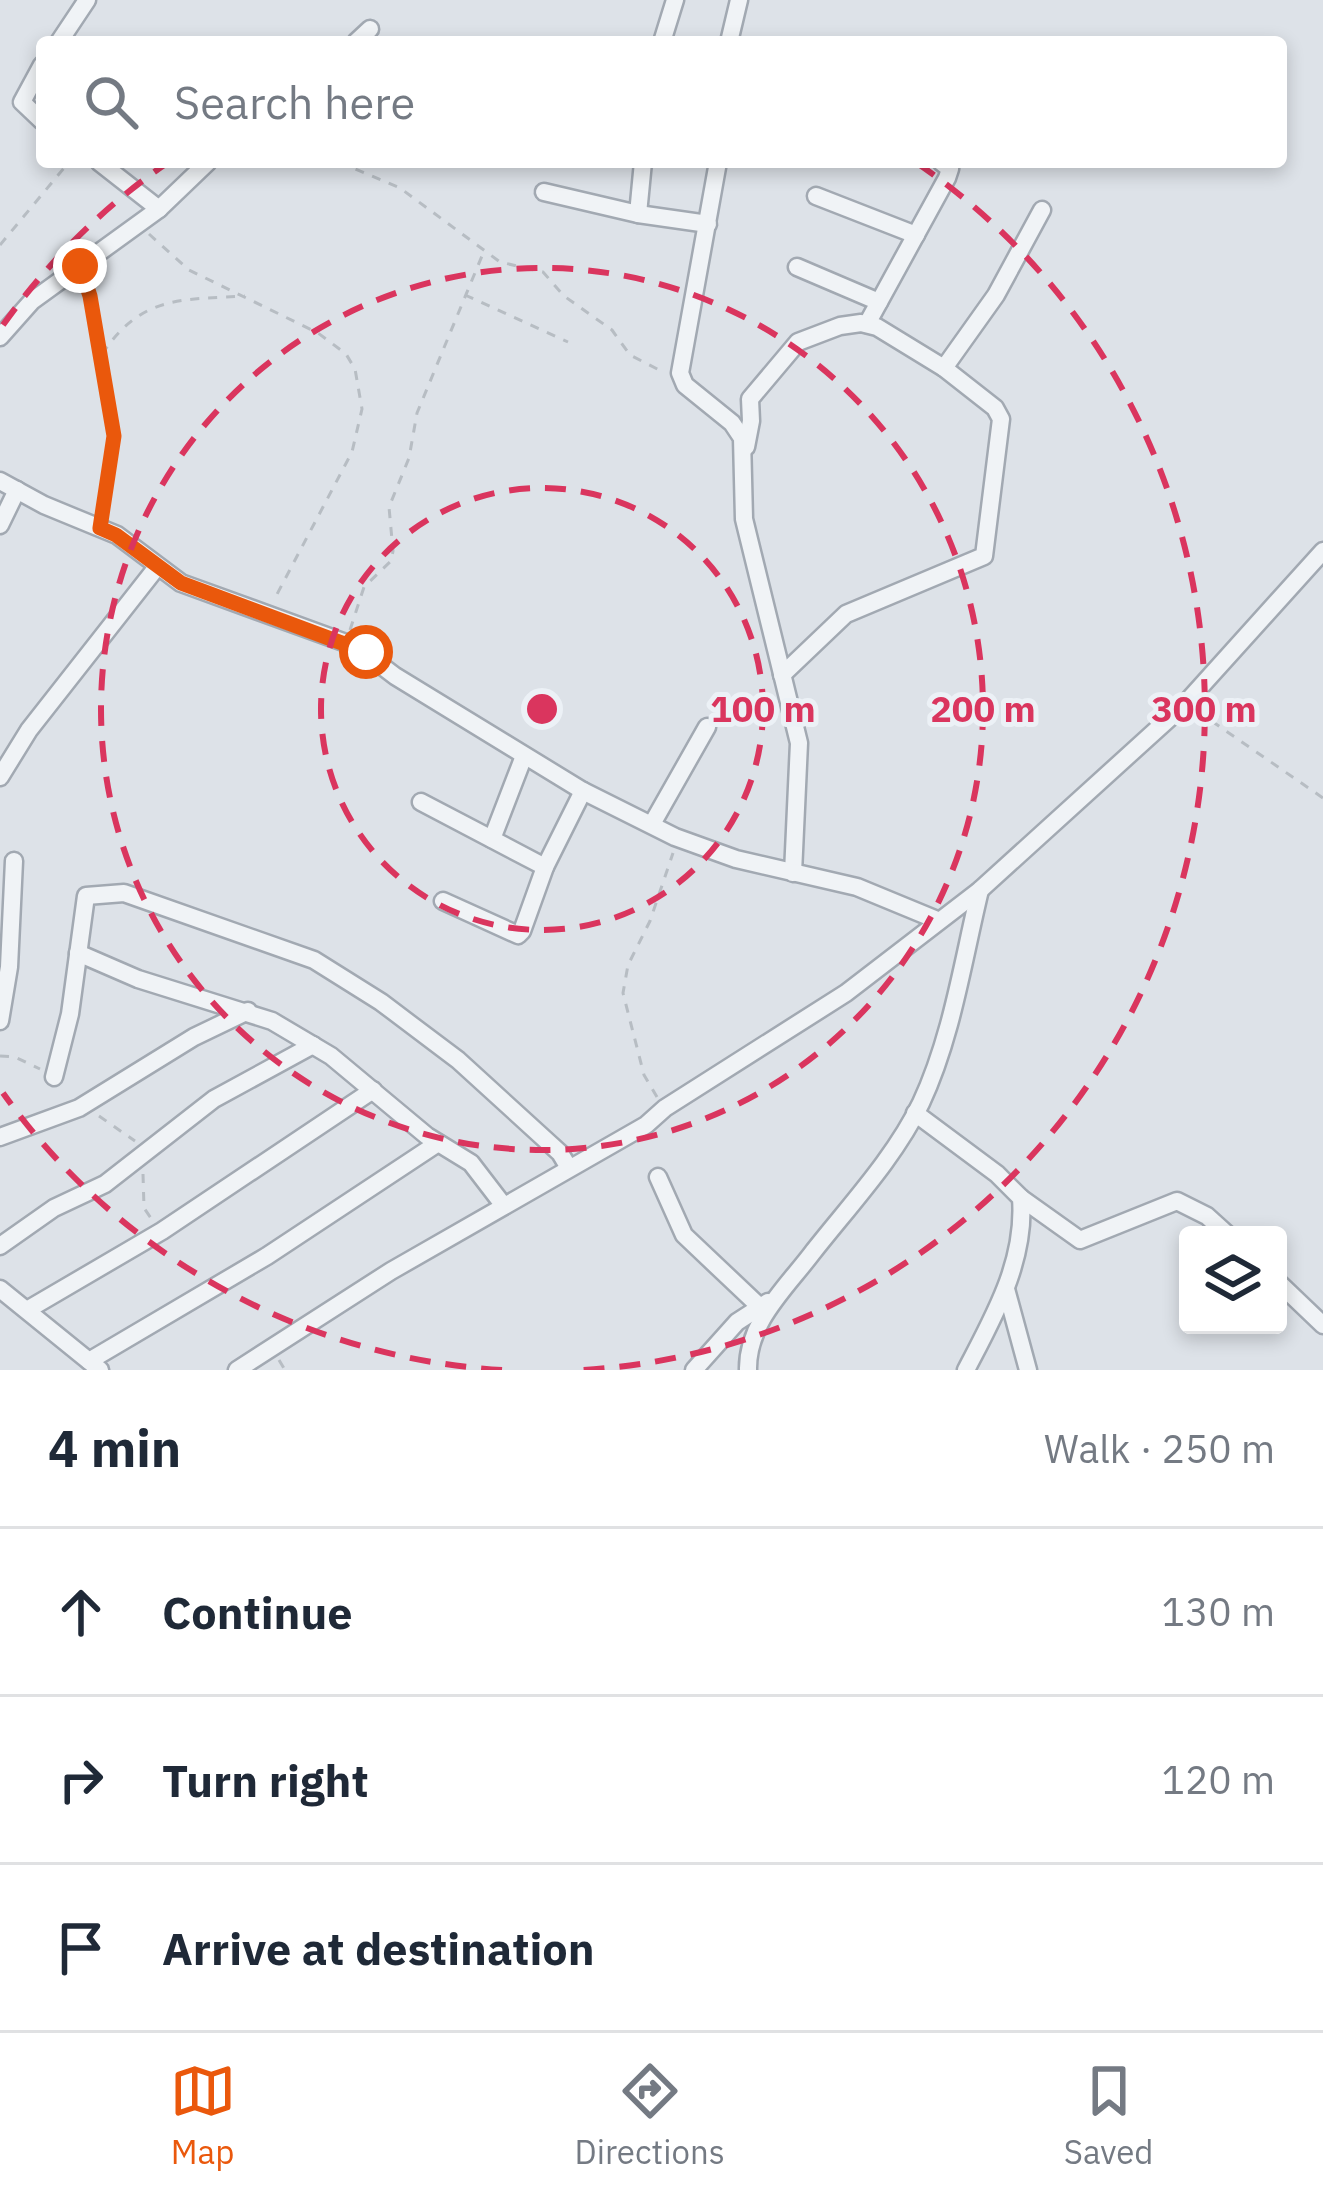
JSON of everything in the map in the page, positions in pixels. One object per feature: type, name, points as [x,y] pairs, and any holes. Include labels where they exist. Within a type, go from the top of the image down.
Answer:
[{"type":"street","points":[[63,36],[87,0]]},
{"type":"street","points":[[664,36],[675,0]]},
{"type":"street","points":[[730,36],[739,0]]},
{"type":"street","points":[[362,36],[370,29]]},
{"type":"street","points":[[23,106],[36,75]]},
{"type":"street","points":[[0,101],[23,106],[36,116]]},
{"type":"street","points":[[107,168],[159,208]]},
{"type":"street","points":[[2,330],[32,302],[159,208],[202,168]]},
{"type":"street","points":[[638,214],[642,168]]},
{"type":"street","points":[[717,168],[680,368],[682,382],[739,431],[744,453]]},
{"type":"street","points":[[867,324],[948,168]]},
{"type":"street","points":[[544,192],[708,224]]},
{"type":"street","points":[[816,196],[916,235]]},
{"type":"street","points":[[944,368],[996,295],[1042,210]]},
{"type":"street","points":[[797,267],[879,302]]},
{"type":"street","points":[[782,675],[847,614],[984,556],[1001,419],[995,408],[944,368],[867,324],[820,333],[787,351],[750,399],[744,519],[801,761],[794,873]]},
{"type":"street","points":[[0,525],[8,485],[116,535],[200,592],[347,644],[583,791],[675,837],[857,887],[937,920]]},
{"type":"street","points":[[238,1370],[391,1271],[646,1125],[665,1108],[846,993],[980,890],[1185,704],[1323,551]]},
{"type":"street","points":[[0,777],[29,730],[157,567]]},
{"type":"street","points":[[652,824],[707,727]]},
{"type":"street","points":[[492,839],[524,756]]},
{"type":"street","points":[[443,901],[518,935],[583,791]]},
{"type":"street","points":[[421,802],[545,867]]},
{"type":"street","points":[[0,1021],[14,861]]},
{"type":"street","points":[[694,1370],[721,1337],[768,1302],[872,1176],[914,1113],[952,1007],[980,890]]},
{"type":"street","points":[[55,1077],[70,1014],[86,896],[117,892],[295,951],[381,1002],[458,1060],[560,1153],[569,1168]]},
{"type":"street","points":[[78,953],[138,979],[248,1011],[313,1046],[471,1163],[504,1206]]},
{"type":"street","points":[[0,1137],[86,1104],[194,1037],[248,1011]]},
{"type":"street","points":[[0,1246],[41,1216],[105,1184],[214,1099],[313,1046]]},
{"type":"street","points":[[27,1310],[162,1232],[373,1090]]},
{"type":"street","points":[[914,1113],[1080,1240],[1177,1201],[1218,1226]]},
{"type":"street","points":[[0,1289],[94,1366],[438,1143]]},
{"type":"street","points":[[658,1177],[684,1235],[768,1302]]},
{"type":"street","points":[[966,1370],[1016,1259],[1021,1198]]},
{"type":"street","points":[[1005,1288],[1028,1370]]},
{"type":"street","points":[[1287,1290],[1323,1324]]},
{"type":"street","points":[[748,1370],[755,1331],[768,1302]]},
{"type":"path","points":[[0,245],[64,168]]},
{"type":"path","points":[[353,168],[400,188],[500,262],[543,272],[564,296],[611,330],[630,355],[682,382]]},
{"type":"path","points":[[138,224],[189,270],[318,333],[346,354],[360,383],[362,409],[352,452],[266,616]]},
{"type":"path","points":[[347,644],[358,598],[391,561],[389,507],[409,458],[417,413],[484,251]]},
{"type":"path","points":[[80,266],[114,436],[100,528]]},
{"type":"path","points":[[464,295],[568,342]]},
{"type":"path","points":[[101,355],[117,332],[140,312],[177,301],[247,296]]},
{"type":"path","points":[[1185,704],[1323,798]]},
{"type":"path","points":[[665,1108],[644,1075],[623,993],[628,965],[650,920],[675,837]]},
{"type":"path","points":[[86,1104],[134,1141],[141,1158],[144,1208],[162,1232]]},
{"type":"route","points":[[80,266],[90,296],[114,436],[100,528],[181,583],[366,652]]}]
